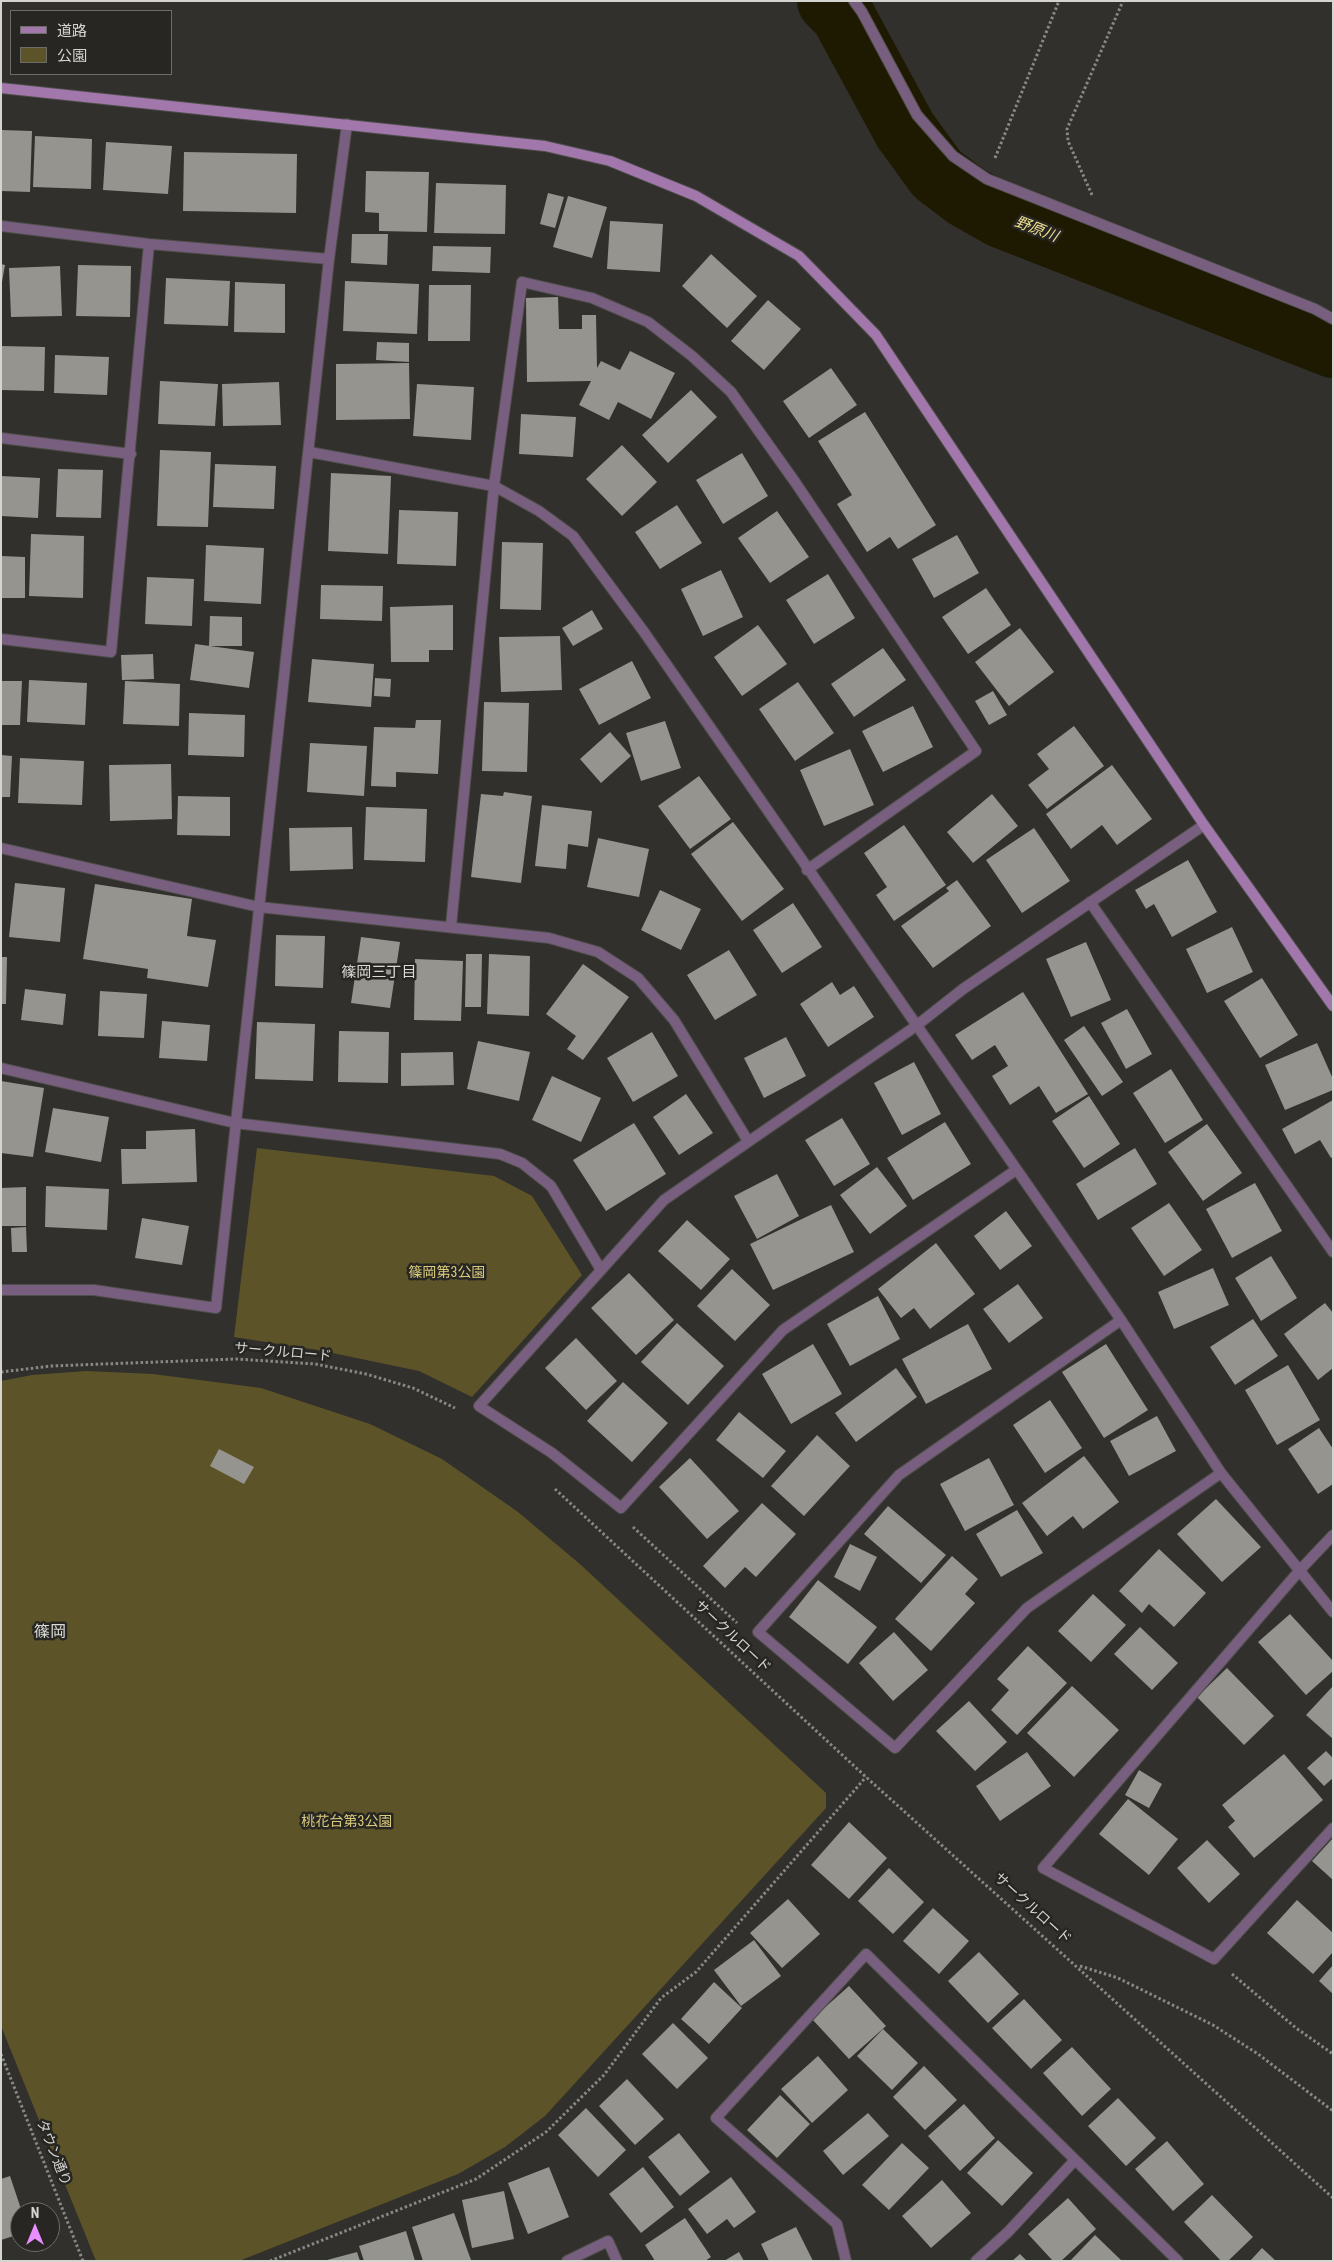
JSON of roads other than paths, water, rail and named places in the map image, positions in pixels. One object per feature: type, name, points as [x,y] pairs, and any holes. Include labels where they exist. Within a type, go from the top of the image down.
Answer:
[{"type":"street","points":[[854,1],[862,12],[916,115],[953,156],[987,179],[1315,309],[1333,319]]},
{"type":"street","points":[[1,88],[545,146],[610,161],[696,196],[798,256],[876,335],[1204,825],[1333,1006]]},
{"type":"street","points":[[1,1290],[94,1290],[216,1308],[329,259],[347,124]]},
{"type":"street","points":[[1,226],[149,244],[329,259]]},
{"type":"street","points":[[1,639],[111,652],[131,454],[149,244]]},
{"type":"street","points":[[451,926],[494,486],[522,282],[592,298],[648,322],[692,356],[731,392],[795,482],[976,751],[807,870]]},
{"type":"street","points":[[1,438],[131,454]]},
{"type":"street","points":[[309,452],[494,486],[539,511],[573,536],[649,640],[1121,1320],[1221,1473],[1333,1612]]},
{"type":"street","points":[[1016,1170],[784,1330],[621,1508],[552,1453],[479,1406],[664,1200],[916,1026],[963,989],[1204,825]]},
{"type":"street","points":[[1,848],[259,907],[451,926],[548,938],[598,952],[638,978],[674,1020],[748,1141]]},
{"type":"street","points":[[1090,902],[1333,1252]]},
{"type":"street","points":[[1,1068],[235,1123],[500,1154],[522,1163],[551,1186],[601,1270]]},
{"type":"street","points":[[1121,1320],[899,1475],[758,1632],[895,1748],[1027,1608],[1221,1473]]},
{"type":"street","points":[[1333,1535],[1300,1570],[1043,1868],[1214,1959],[1333,1828]]},
{"type":"street","points":[[846,2261],[837,2224],[716,2118],[866,1954],[1178,2261]]},
{"type":"street","points":[[976,2261],[1008,2232],[1075,2160]]},
{"type":"street","points":[[567,2261],[608,2241],[617,2261]]},
{"type":"waterway","name":"野原川","points":[[829,1],[842,14],[905,130],[937,174],[966,196],[1001,216],[1333,346]]},
{"type":"district","name":"篠岡三丁目","points":[[379,973]]},
{"type":"district","name":"篠岡","points":[[50,1633]]},
{"type":"park label","name":"篠岡第3公園","points":[[447,1273]]},
{"type":"park label","name":"桃花台第3公園","points":[[347,1822]]}]
